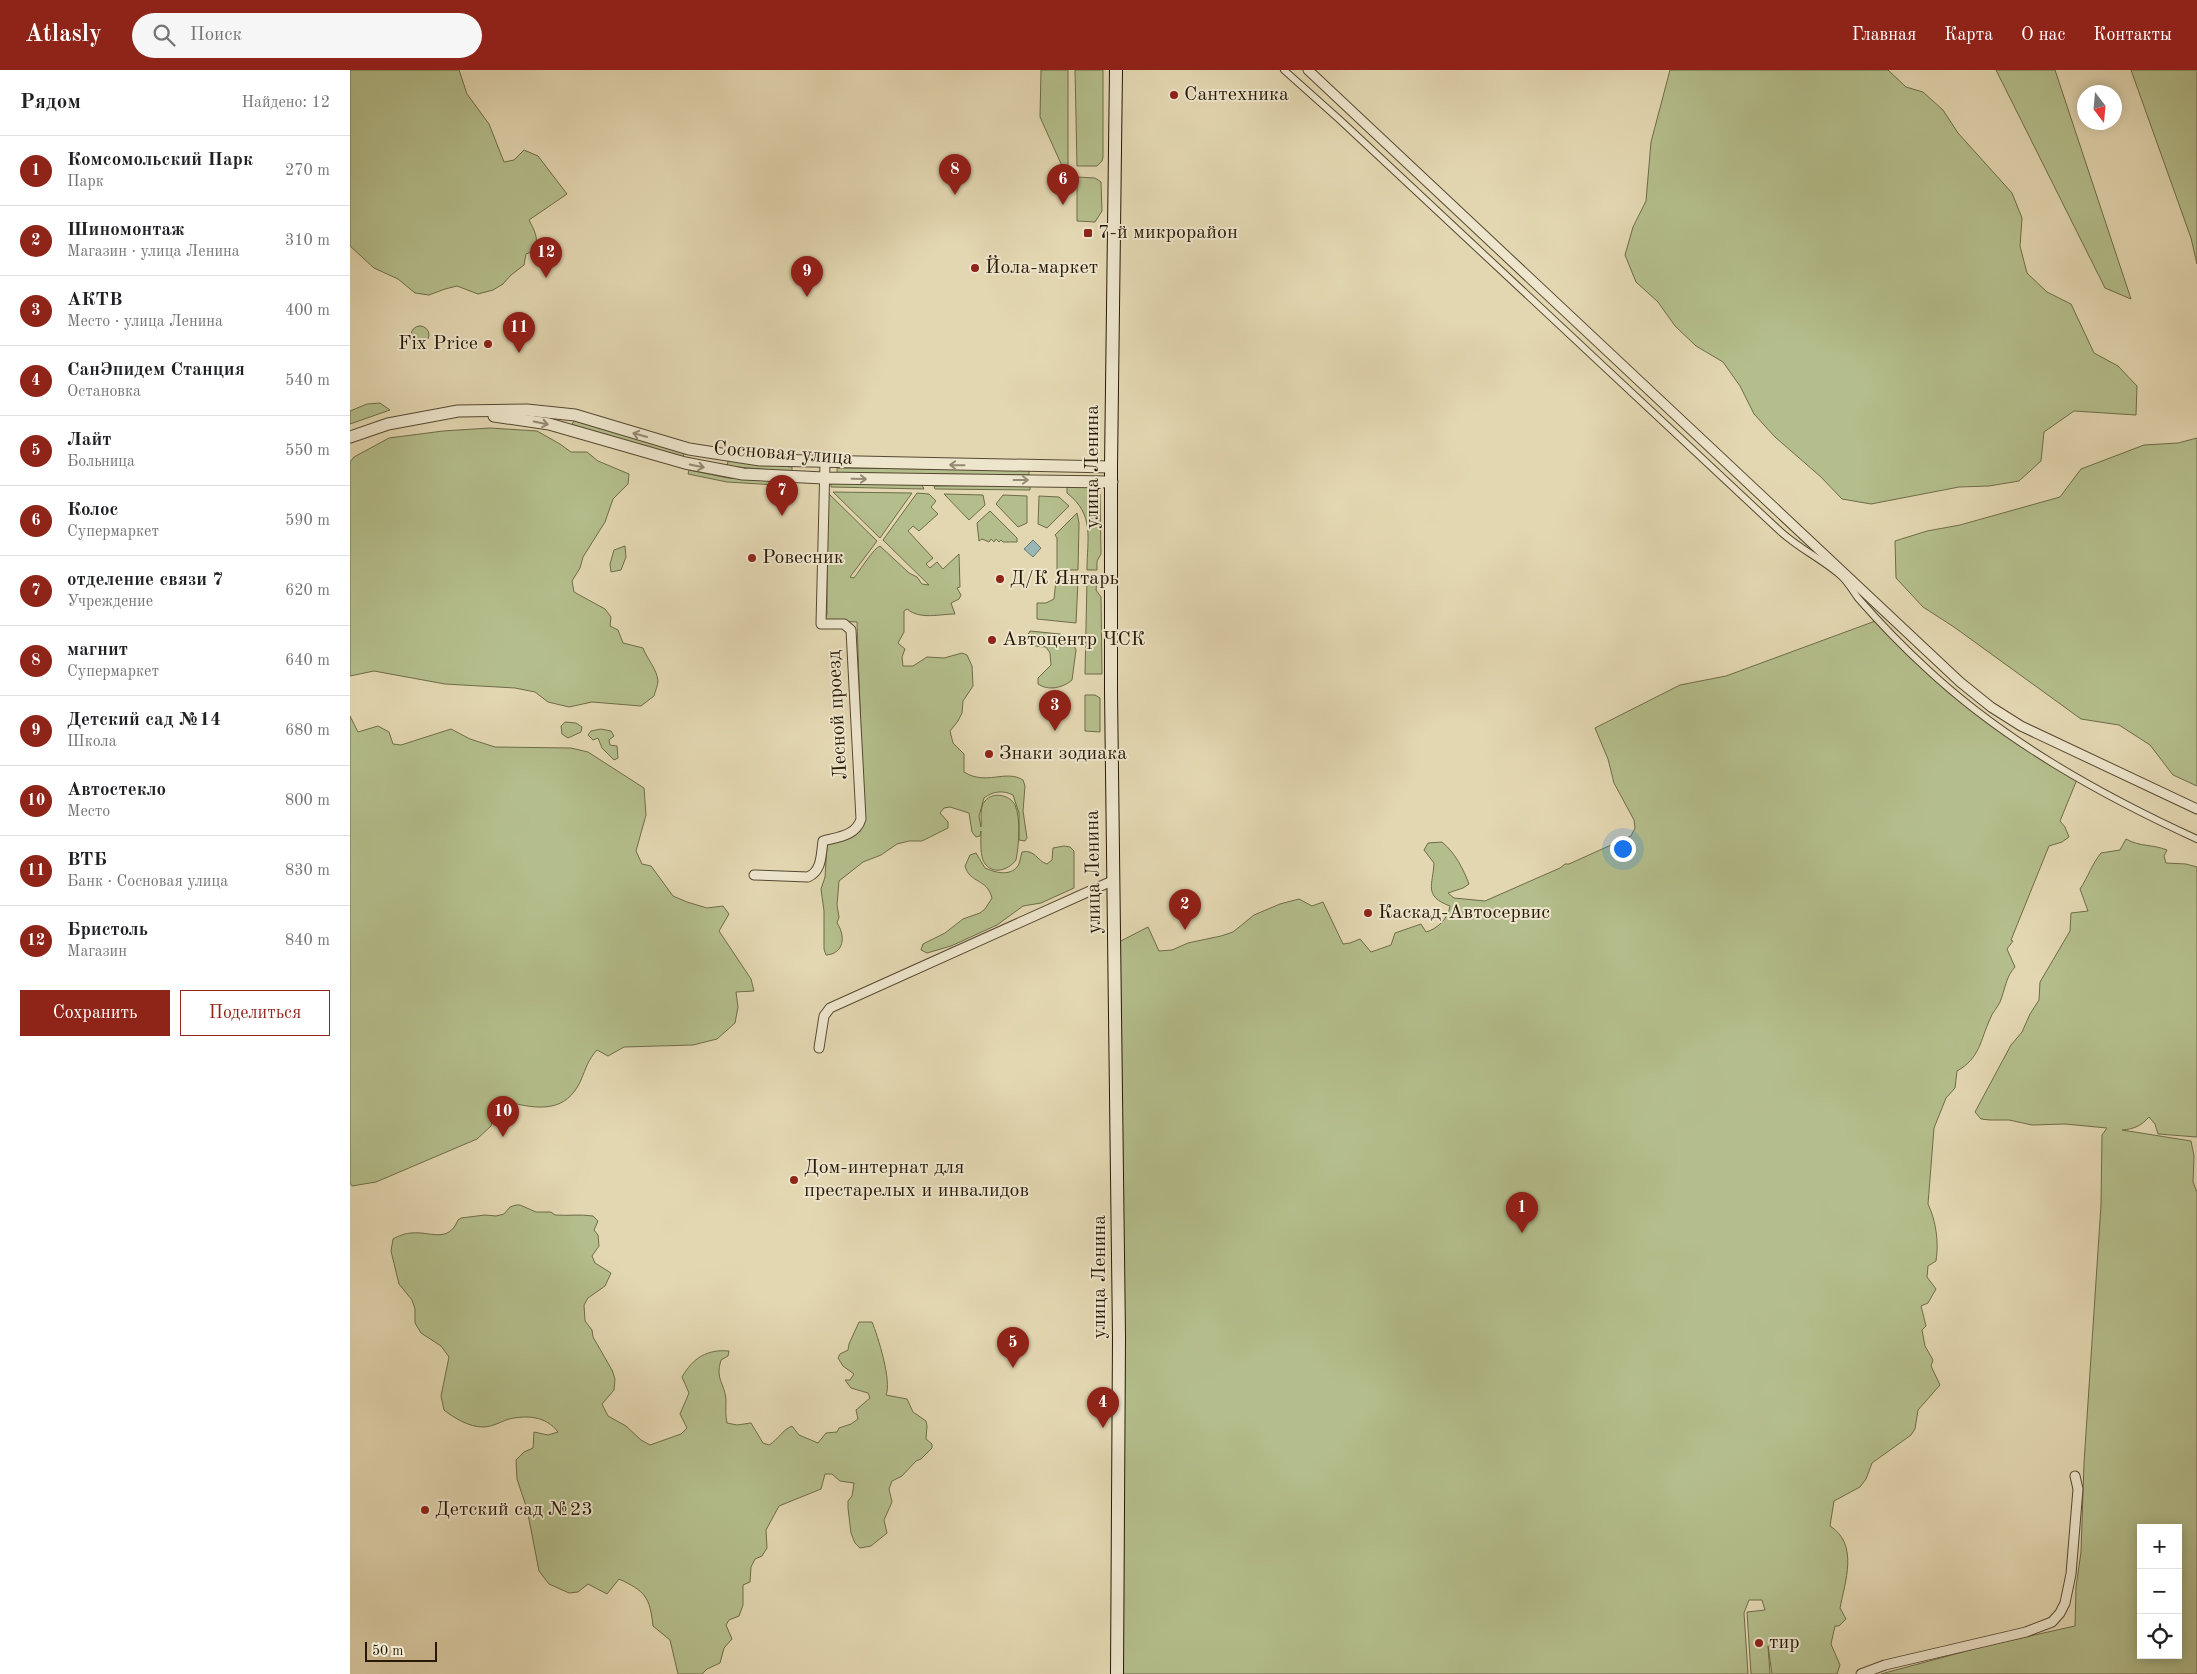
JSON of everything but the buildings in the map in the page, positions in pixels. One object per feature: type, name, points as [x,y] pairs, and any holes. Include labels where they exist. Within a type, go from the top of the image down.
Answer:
[{"type":"main road","name":"улица Ленина","points":[[1116,70],[1111,468],[1112,881],[1117,1081],[1119,1317],[1117,1674]]},
{"type":"street","points":[[1284,70],[1781,532],[1805,552],[1841,574],[1856,596],[1912,655],[1974,709],[2043,757],[2141,814],[2197,839]]},
{"type":"street","points":[[1308,70],[1960,682],[2021,726],[2197,808]]},
{"type":"street","name":"Сосновая улица","points":[[350,437],[388,424],[458,411],[527,410],[574,415],[689,449],[717,455],[770,461],[1111,468]]},
{"type":"street","name":"Сосновая улица","points":[[458,411],[549,424],[715,470],[777,477],[1112,482]]},
{"type":"street","name":"Лесной проезд","points":[[754,875],[808,877],[815,874],[818,870],[823,841],[854,831],[859,826],[861,819],[851,630],[844,624],[821,624],[825,462]]},
{"type":"street","points":[[819,1048],[824,1016],[830,1008],[1112,881]]},
{"type":"street","points":[[1861,1674],[1885,1665],[2026,1632],[2052,1622],[2060,1613],[2064,1603],[2070,1574],[2078,1489],[2075,1476]]},
{"type":"green space","points":[[350,70],[459,70],[467,94],[489,124],[504,162],[514,160],[524,150],[538,156],[567,194],[529,220],[534,231],[536,247],[534,251],[526,254],[524,265],[503,284],[493,290],[478,294],[457,286],[429,295],[415,293],[398,279],[374,268],[350,246]]},
{"type":"green space","points":[[1041,70],[1068,70],[1068,166],[1062,166],[1040,117]]},
{"type":"green space","points":[[1075,70],[1103,70],[1103,157],[1097,166],[1077,166]]},
{"type":"green space","points":[[1670,70],[1888,70],[1906,87],[1923,92],[1943,110],[1958,133],[2012,193],[2022,218],[2020,246],[2027,273],[2047,292],[2071,304],[2094,353],[2118,366],[2137,386],[2136,415],[2074,411],[2044,432],[2041,461],[2019,481],[1989,486],[1959,487],[1871,504],[1842,499],[1821,477],[1775,437],[1754,414],[1740,386],[1723,362],[1696,346],[1675,326],[1658,302],[1636,282],[1625,255],[1633,227],[1646,201],[1651,142]]},
{"type":"green space","points":[[1996,70],[2055,70],[2131,299],[2105,288]]},
{"type":"green space","points":[[2131,70],[2197,70],[2197,264],[2191,238]]},
{"type":"green space","points":[[1077,177],[1095,178],[1101,182],[1102,211],[1095,222],[1077,221]]},
{"type":"green space","points":[[420,326],[426,329],[429,335],[426,341],[420,344],[414,341],[411,335],[414,329]]},
{"type":"green space","points":[[380,403],[390,410],[350,424],[350,411],[367,404]]},
{"type":"green space","points":[[574,420],[684,453],[683,458],[572,425]]},
{"type":"green space","points":[[490,428],[537,431],[571,452],[587,452],[598,461],[629,474],[628,484],[613,499],[605,522],[583,557],[580,568],[572,581],[574,592],[605,609],[611,617],[610,626],[618,630],[623,643],[643,648],[656,672],[658,681],[654,696],[641,706],[592,702],[569,707],[548,702],[535,692],[515,688],[445,684],[374,671],[350,676],[350,462],[354,457],[389,438],[443,431]]},
{"type":"green space","points":[[2197,438],[2197,786],[2173,775],[2150,745],[2119,725],[2081,719],[1954,627],[1923,607],[1896,578],[1895,541],[2060,497],[2081,469],[2144,445],[2178,443]]},
{"type":"green space","points":[[728,461],[792,467],[792,472],[727,466]]},
{"type":"green space","points":[[837,468],[1029,470],[1029,475],[837,473]]},
{"type":"green space","points":[[689,470],[728,478],[792,482],[792,486],[727,482],[688,474]]},
{"type":"green space","points":[[831,483],[922,485],[924,489],[831,487]]},
{"type":"green space","points":[[1030,485],[1030,490],[935,489],[934,486]]},
{"type":"green space","points":[[1067,486],[1089,487],[1100,494],[1101,554],[1097,561],[1097,570],[1087,570],[1088,528],[1086,519],[1076,501],[1067,493]]},
{"type":"green space","points":[[833,492],[912,493],[880,538]]},
{"type":"green space","points":[[917,493],[929,494],[936,501],[931,507],[938,514],[919,531],[913,526],[908,531],[933,558],[926,564],[930,568],[937,562],[943,569],[959,554],[960,587],[957,588],[961,595],[959,599],[951,603],[955,614],[930,616],[918,614],[907,609],[904,611],[904,632],[898,643],[905,649],[902,657],[903,666],[913,666],[927,657],[944,658],[962,653],[967,655],[972,666],[973,686],[963,701],[962,713],[958,721],[950,731],[953,743],[964,754],[964,772],[980,778],[1010,776],[1023,780],[1025,786],[1023,811],[1027,838],[1025,841],[1019,839],[1016,860],[1013,864],[1004,869],[994,870],[986,865],[983,860],[981,831],[980,836],[976,837],[972,832],[969,813],[950,807],[944,808],[940,813],[948,822],[948,828],[922,841],[909,841],[897,844],[881,855],[863,862],[839,881],[837,905],[839,917],[837,923],[842,933],[842,944],[837,951],[826,955],[824,949],[824,911],[821,889],[825,877],[827,845],[864,823],[857,622],[823,620],[827,615],[827,495],[829,494],[877,541],[850,577],[854,578],[880,546],[909,573],[917,577],[922,584],[929,585],[883,540]],"holes":[[[998,792],[1006,792],[1013,795],[1019,813],[1019,824],[1013,802],[997,795],[988,798],[983,804],[981,827],[979,816],[984,798]]]},
{"type":"green space","points":[[944,494],[983,495],[985,505],[969,520]]},
{"type":"green space","points":[[1003,495],[1027,496],[1027,523],[1018,527],[996,504]]},
{"type":"green space","points":[[1039,496],[1059,497],[1069,506],[1047,528],[1038,524]]},
{"type":"green space","points":[[990,511],[1017,538],[1017,542],[1003,542],[1001,540],[999,542],[996,539],[994,542],[991,539],[989,542],[982,539],[979,541],[977,523]]},
{"type":"green space","points":[[1077,513],[1079,523],[1078,570],[1057,570],[1057,538],[1055,535]]},
{"type":"green space","points":[[625,546],[626,557],[621,570],[611,572],[610,564],[614,550]]},
{"type":"green space","points":[[1056,580],[1078,581],[1076,623],[1037,619],[1037,603],[1046,603],[1054,599]]},
{"type":"green space","points":[[1087,580],[1097,580],[1096,590],[1101,597],[1102,674],[1085,674]]},
{"type":"green space","points":[[1878,620],[1981,715],[2078,777],[2060,821],[2069,837],[2062,842],[2049,846],[2011,940],[2013,941],[2007,949],[2015,967],[2006,983],[2000,1002],[1991,1017],[1975,1055],[1965,1066],[1957,1071],[1955,1088],[1946,1098],[1934,1128],[1928,1204],[1935,1224],[1937,1254],[1936,1261],[1928,1266],[1927,1277],[1936,1289],[1928,1303],[1921,1306],[1926,1326],[1922,1330],[1925,1346],[1933,1360],[1931,1366],[1940,1385],[1918,1410],[1915,1429],[1911,1435],[1872,1463],[1866,1479],[1860,1487],[1834,1501],[1830,1526],[1839,1534],[1844,1543],[1848,1564],[1840,1608],[1846,1619],[1839,1626],[1835,1626],[1831,1644],[1840,1665],[1837,1674],[1772,1674],[1768,1646],[1770,1674],[1751,1674],[1747,1612],[1765,1610],[1762,1600],[1749,1600],[1744,1613],[1748,1674],[1117,1674],[1113,945],[1148,927],[1159,951],[1172,950],[1188,943],[1233,932],[1254,915],[1280,904],[1299,899],[1312,906],[1323,902],[1343,944],[1360,939],[1371,952],[1391,945],[1395,933],[1421,924],[1426,932],[1430,931],[1444,919],[1450,906],[1436,898],[1433,894],[1434,863],[1424,850],[1428,843],[1442,842],[1447,846],[1467,878],[1469,884],[1448,893],[1454,898],[1485,901],[1631,836],[1635,828],[1634,820],[1614,783],[1608,759],[1595,728],[1680,685],[1726,676]]},
{"type":"green space","points":[[1030,631],[1060,634],[1071,639],[1076,650],[1072,680],[1055,688],[1038,684],[1038,678],[1051,665],[1050,653],[1046,647],[1034,646],[1030,643],[1027,636]]},
{"type":"green space","points":[[1085,695],[1095,695],[1100,698],[1100,732],[1085,731]]},
{"type":"green space","points":[[350,716],[358,732],[378,726],[389,732],[393,744],[401,745],[451,729],[470,739],[495,747],[571,748],[588,752],[644,788],[646,815],[636,851],[642,864],[651,866],[673,896],[707,908],[723,906],[729,914],[719,931],[751,979],[754,991],[736,992],[738,1007],[735,1023],[717,1039],[693,1045],[624,1047],[608,1056],[597,1050],[589,1061],[575,1091],[559,1104],[540,1107],[508,1102],[496,1108],[491,1126],[477,1139],[376,1182],[352,1186],[350,1183]]},
{"type":"green space","points":[[565,722],[576,723],[582,727],[581,732],[568,738],[562,734],[561,726]]},
{"type":"green space","points":[[601,729],[611,731],[614,736],[609,740],[610,745],[617,746],[618,758],[614,760],[602,748],[598,738],[593,740],[588,735],[591,731]]},
{"type":"green space","points":[[2126,839],[2167,850],[2164,856],[2166,863],[2186,864],[2197,867],[2197,1137],[2158,1134],[2155,1124],[2149,1117],[2137,1126],[2122,1130],[2191,1141],[2194,1156],[2193,1182],[2197,1192],[2197,1674],[1881,1674],[1985,1646],[2075,1626],[2101,1205],[2102,1135],[2107,1128],[2065,1124],[2032,1125],[2009,1120],[1981,1119],[1975,1112],[2011,1045],[2022,1032],[2039,1000],[2040,982],[2070,931],[2071,913],[2088,911],[2080,889],[2101,853],[2120,850]]},
{"type":"green space","points":[[1070,847],[1074,851],[1074,888],[1041,903],[1023,906],[997,925],[951,946],[927,953],[921,950],[923,944],[945,933],[963,919],[980,913],[992,898],[986,887],[967,872],[965,866],[970,855],[976,853],[985,868],[1004,873],[1016,868],[1022,852],[1030,852],[1047,864],[1052,860],[1053,848]]},
{"type":"green space","points":[[516,1205],[536,1212],[551,1212],[555,1215],[593,1216],[598,1221],[594,1230],[598,1235],[599,1246],[592,1256],[595,1263],[611,1273],[605,1286],[588,1298],[584,1305],[585,1321],[592,1330],[593,1337],[612,1370],[615,1379],[614,1390],[602,1404],[608,1416],[626,1426],[641,1440],[650,1445],[681,1434],[687,1428],[680,1414],[689,1393],[682,1377],[686,1370],[701,1356],[721,1351],[729,1351],[728,1356],[721,1360],[719,1366],[719,1376],[726,1399],[727,1423],[737,1425],[751,1423],[763,1443],[769,1445],[792,1426],[799,1435],[818,1443],[826,1433],[837,1432],[839,1428],[851,1424],[858,1419],[856,1410],[870,1398],[868,1393],[851,1388],[845,1380],[850,1380],[854,1374],[843,1366],[838,1358],[840,1354],[848,1350],[859,1322],[872,1322],[875,1329],[886,1370],[886,1395],[907,1399],[913,1412],[926,1421],[926,1439],[932,1444],[932,1448],[902,1476],[892,1481],[889,1489],[892,1502],[884,1520],[887,1533],[871,1546],[860,1548],[855,1543],[851,1533],[848,1501],[852,1496],[854,1483],[840,1481],[832,1474],[825,1474],[821,1489],[779,1506],[766,1530],[767,1548],[762,1556],[755,1559],[751,1567],[750,1582],[743,1585],[743,1605],[739,1616],[729,1620],[726,1625],[732,1639],[724,1648],[720,1663],[707,1669],[702,1674],[678,1674],[670,1640],[653,1626],[648,1602],[645,1596],[635,1587],[619,1579],[607,1594],[588,1584],[578,1592],[569,1593],[549,1584],[539,1571],[527,1509],[517,1479],[516,1460],[524,1452],[533,1448],[534,1432],[548,1435],[558,1432],[548,1423],[529,1417],[509,1419],[490,1426],[478,1427],[462,1422],[444,1410],[441,1396],[449,1357],[441,1346],[421,1333],[415,1323],[415,1309],[412,1300],[399,1284],[391,1251],[393,1239],[410,1233],[444,1234],[449,1232],[461,1218],[485,1215],[496,1216],[504,1214],[510,1207]]},
{"type":"water","points":[[1033,540],[1041,548],[1033,557],[1024,549]]},
{"type":"place","name":"Сантехника","points":[[1174,95]]},
{"type":"place","name":"магнит","points":[[955,195]]},
{"type":"place","name":"Колос","points":[[1063,205]]},
{"type":"place","name":"7-й микрорайон","points":[[1088,233]]},
{"type":"place","name":"Йола-маркет","points":[[975,268]]},
{"type":"place","name":"Бристоль","points":[[546,278]]},
{"type":"place","name":"Детский сад №14","points":[[807,297]]},
{"type":"place","name":"Fix Price","points":[[488,344]]},
{"type":"place","name":"ВТБ","points":[[519,353]]},
{"type":"place","name":"отделение связи 7","points":[[782,516]]},
{"type":"place","name":"Ровесник","points":[[752,558]]},
{"type":"place","name":"Д/К Янтарь","points":[[1000,579]]},
{"type":"place","name":"Автоцентр ЧСК","points":[[992,640]]},
{"type":"place","name":"АКТВ","points":[[1055,731]]},
{"type":"place","name":"Знаки зодиака","points":[[989,754]]},
{"type":"place","name":"Каскад-Автосервис","points":[[1368,913]]},
{"type":"place","name":"Шиномонтаж","points":[[1185,930]]},
{"type":"place","name":"Автостекло","points":[[503,1137]]},
{"type":"place","name":"Дом-интернат для престарелых и инвалидов","points":[[794,1180]]},
{"type":"place","name":"Комсомольский Парк","points":[[1522,1233]]},
{"type":"place","name":"Лайт","points":[[1013,1368]]},
{"type":"place","name":"СанЭпидем Станция","points":[[1103,1428]]},
{"type":"place","name":"Детский сад №23","points":[[425,1510]]},
{"type":"place","name":"тир","points":[[1759,1643]]}]
